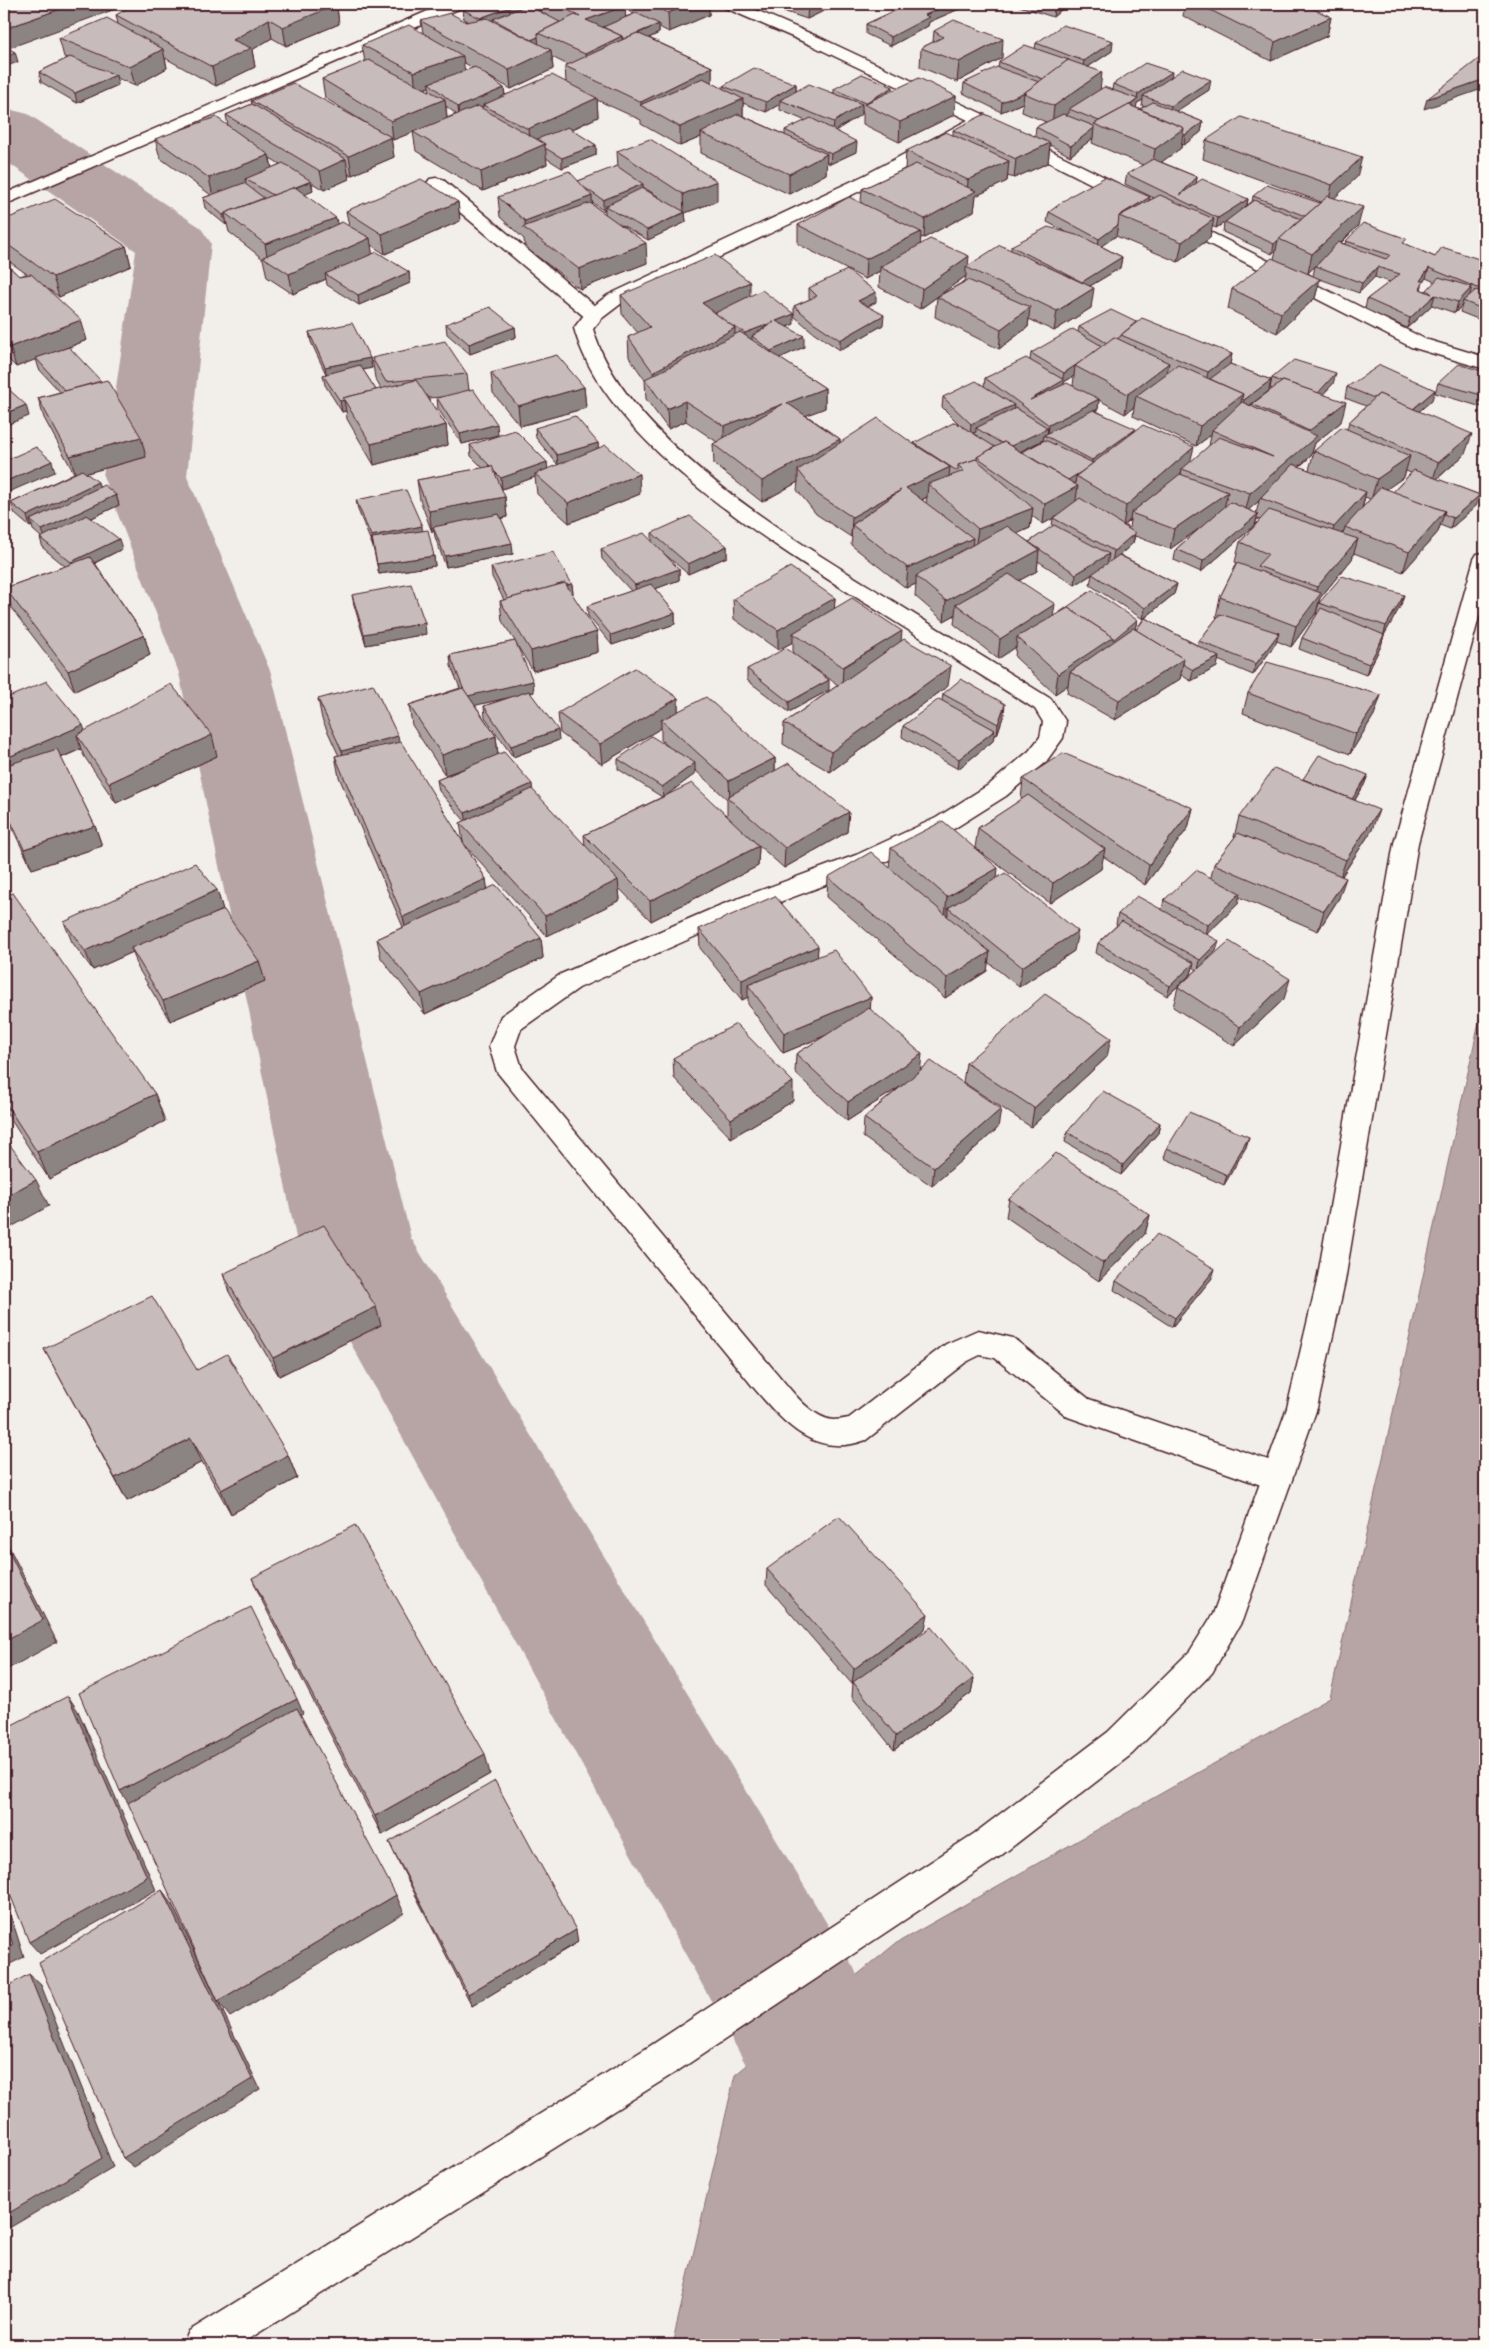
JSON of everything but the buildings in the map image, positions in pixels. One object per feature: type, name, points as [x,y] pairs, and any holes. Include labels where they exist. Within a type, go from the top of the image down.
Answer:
[{"type":"main road","points":[[9,198],[152,134],[457,4]]},
{"type":"main road","points":[[729,4],[817,42],[981,120],[1147,205]]},
{"type":"main road","points":[[981,120],[871,179],[615,299],[594,315],[583,328],[588,346],[623,404],[669,452],[726,502],[844,580],[1043,704],[1055,722],[1052,738],[1037,757],[998,790],[944,824],[865,861],[730,911],[570,982],[510,1023],[502,1046],[510,1072],[764,1379],[794,1414],[813,1427],[833,1433],[855,1431],[956,1354],[978,1342],[1003,1347],[1079,1408],[1278,1477]]},
{"type":"main road","points":[[436,183],[594,315]]},
{"type":"main road","points":[[1164,214],[1418,343],[1485,363]]},
{"type":"main road","points":[[203,2345],[663,2059],[987,1845],[1120,1742],[1201,1662],[1226,1621],[1302,1408],[1331,1281],[1406,843],[1455,661],[1485,559]]},
{"type":"shaded area","points":[[1485,995],[1485,2345],[672,2345],[735,2075],[895,1944],[1330,1698]]},
{"type":"waterway","points":[[4,129],[174,243],[145,476],[225,673],[356,1247],[802,2020]]}]
